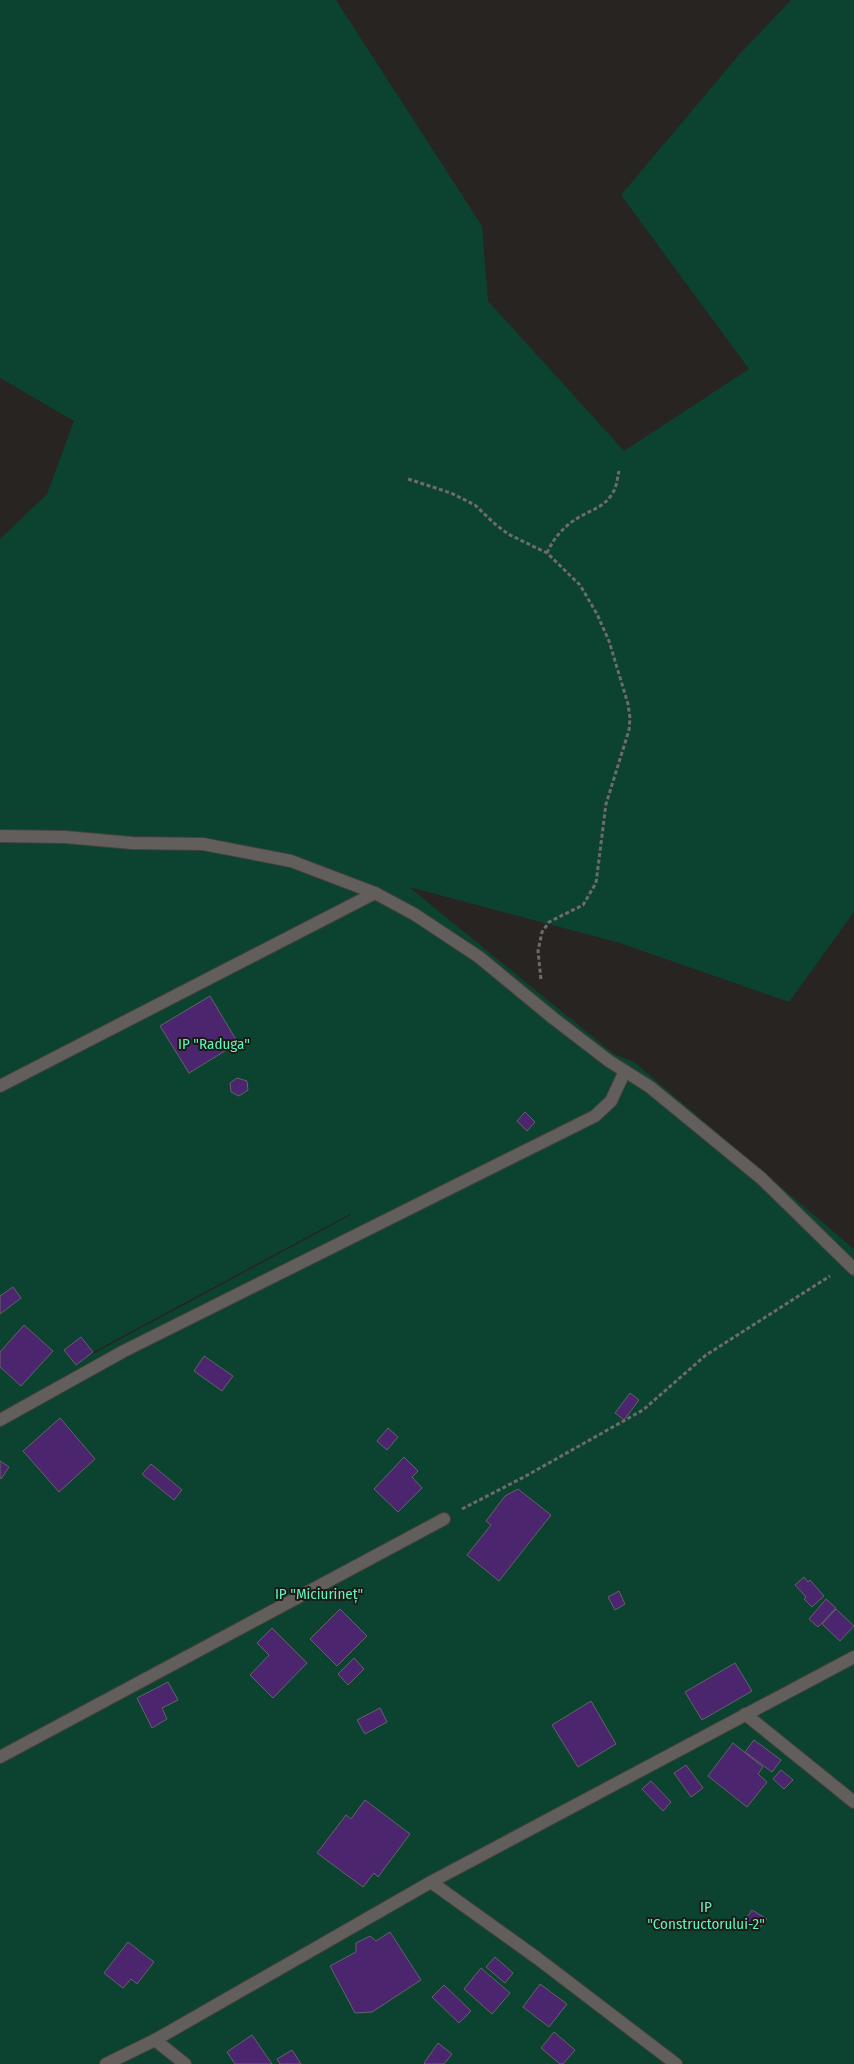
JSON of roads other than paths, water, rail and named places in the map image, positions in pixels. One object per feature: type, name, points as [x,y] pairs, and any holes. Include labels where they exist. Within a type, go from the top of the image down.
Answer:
[{"type":"street","points":[[0,836],[65,837],[132,843],[203,844],[291,861],[375,893],[414,914],[479,957],[609,1061],[650,1087],[761,1178],[851,1267]]},
{"type":"street","points":[[0,1086],[375,893]]},
{"type":"street","points":[[0,1420],[124,1351],[595,1116],[611,1101],[626,1071]]},
{"type":"street","points":[[0,1757],[444,1519]]},
{"type":"street","points":[[106,2064],[155,2040],[431,1882],[854,1657]]},
{"type":"street","points":[[745,1714],[854,1802]]},
{"type":"street","points":[[431,1882],[537,1958],[676,2064]]},
{"type":"street","points":[[155,2040],[185,2064]]},
{"type":"park label","name":"IP \"Raduga\"","points":[[214,1044]]},
{"type":"park label","name":"IP \"Miciurineț\"","points":[[319,1594]]},
{"type":"park label","name":"IP \"Constructorului-2\"","points":[[706,1916]]}]
